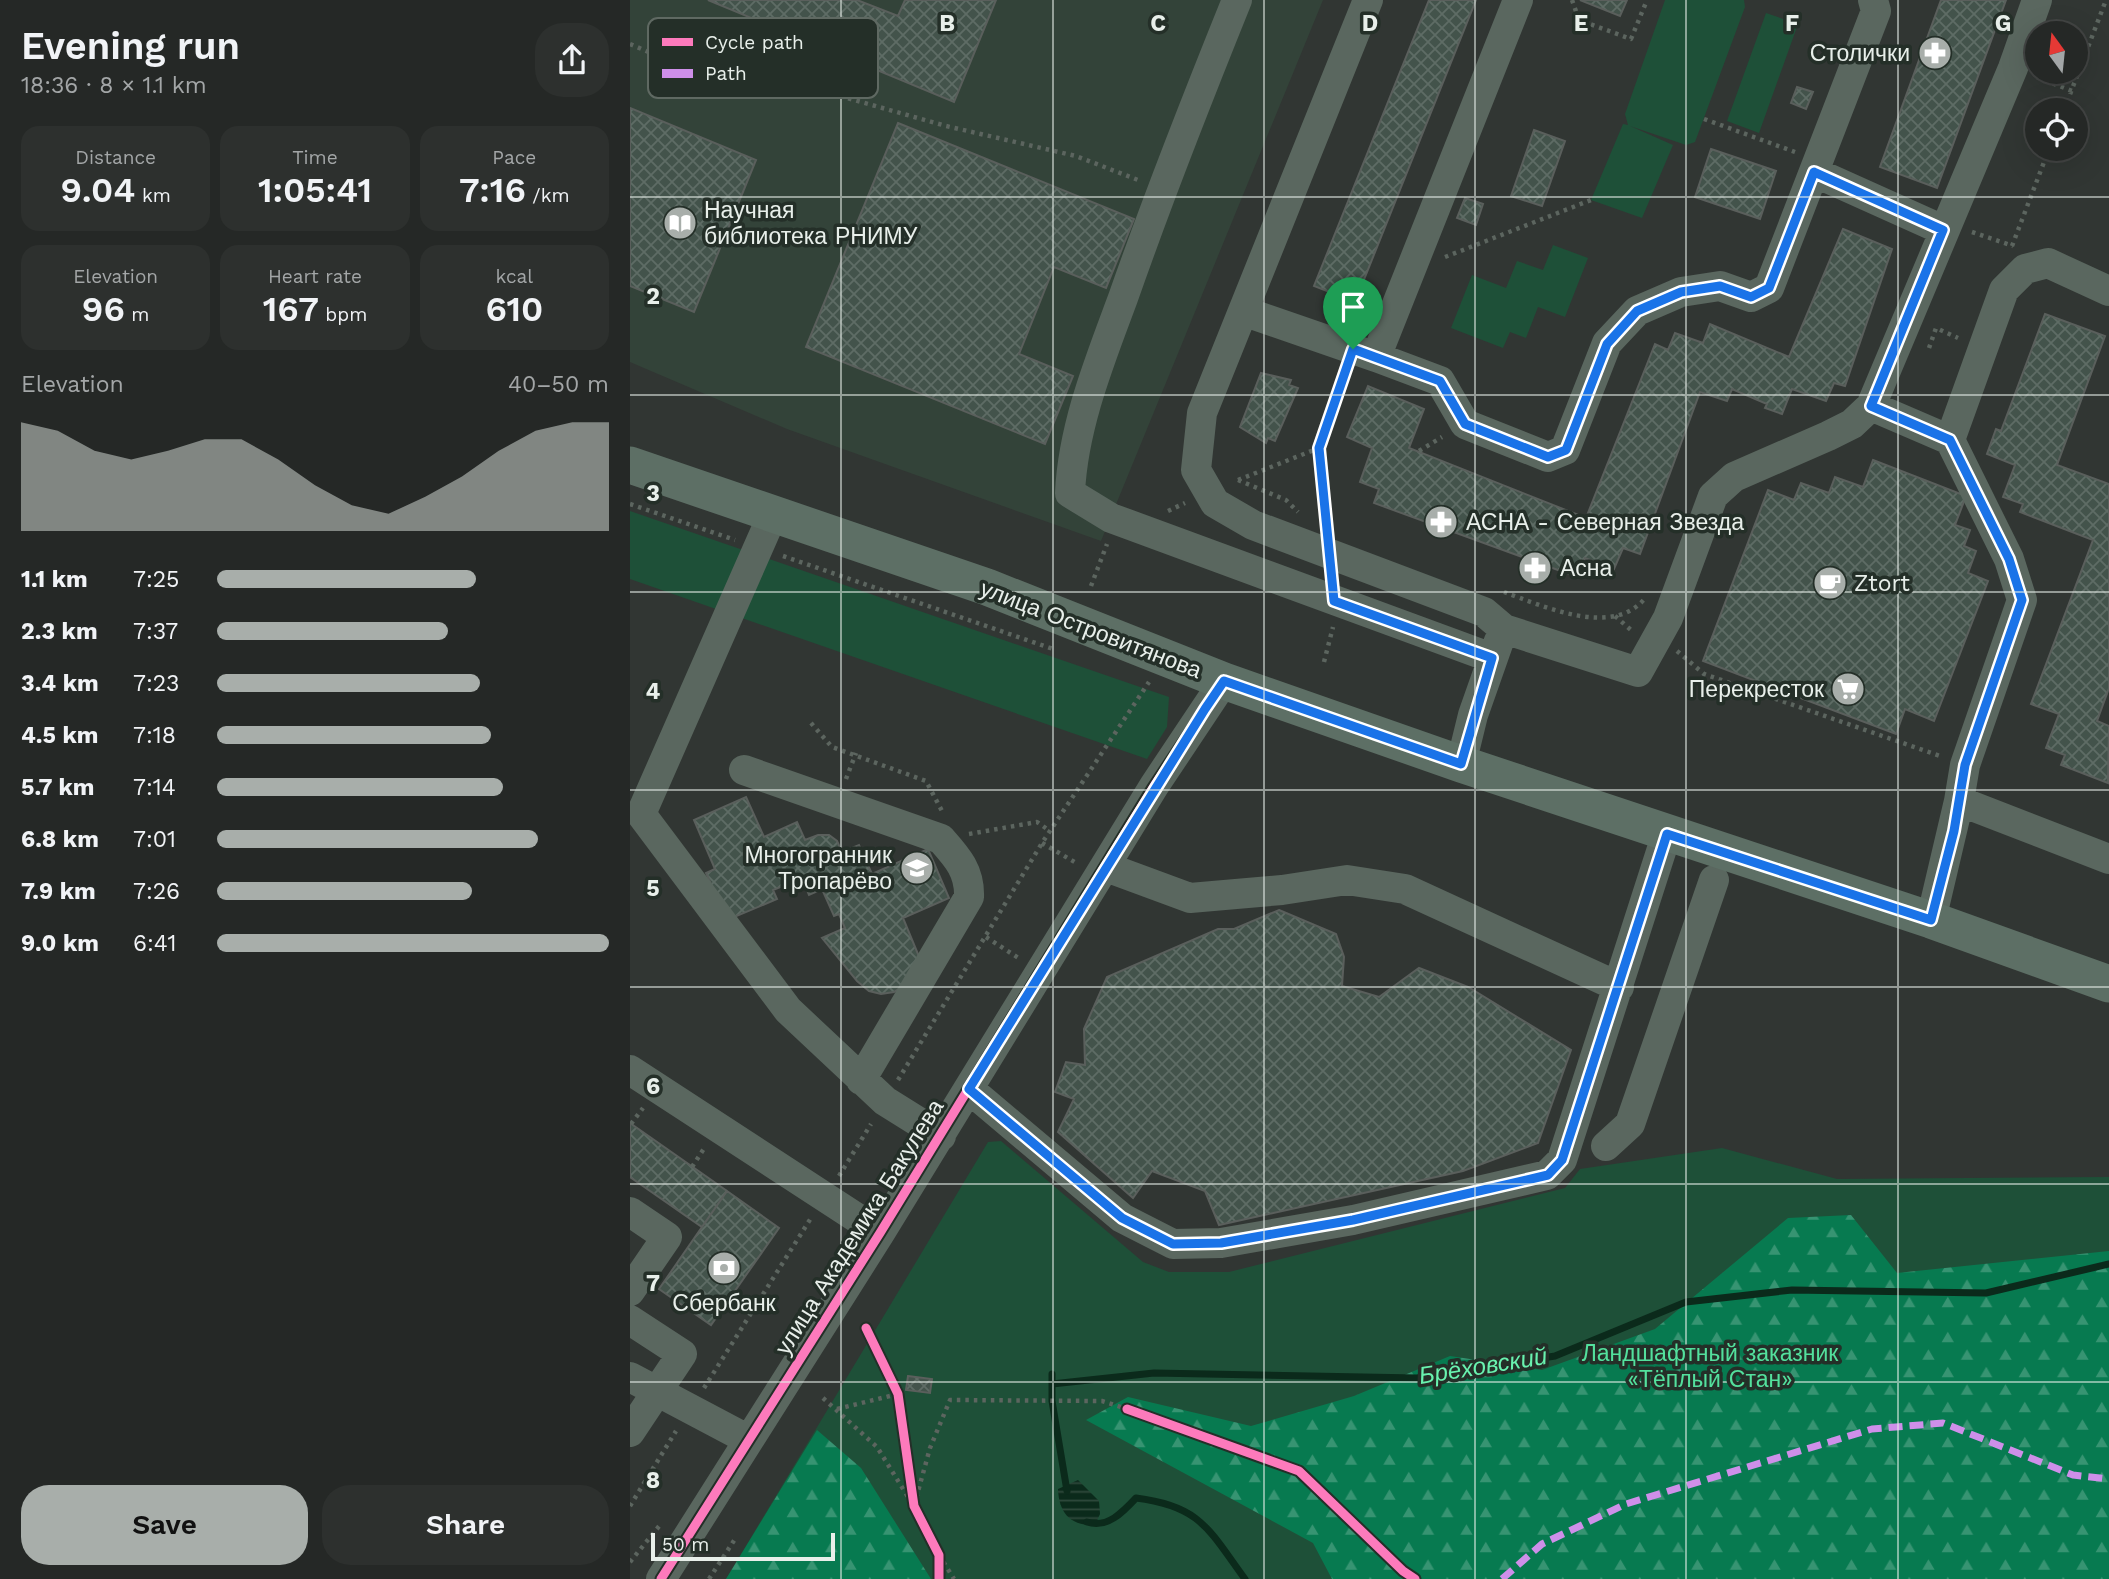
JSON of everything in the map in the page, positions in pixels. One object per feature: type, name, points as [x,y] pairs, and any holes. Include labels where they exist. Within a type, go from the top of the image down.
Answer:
[{"type":"main road","name":"улица Островитянова","points":[[630,465],[988,587],[1224,681],[1461,764],[1593,806],[1667,834],[1931,920],[2109,984]]},
{"type":"street","points":[[1237,0],[1161,190],[1097,370],[1071,464],[1070,493],[1111,518],[1492,658]]},
{"type":"street","points":[[1368,0],[1202,413],[1196,470],[1214,503],[1253,525],[1484,612],[1504,629],[1638,672],[1657,643],[1713,496],[1734,477],[1852,424],[1871,406],[2012,68],[2037,0]]},
{"type":"street","points":[[1364,353],[1411,270],[1518,0]]},
{"type":"street","points":[[1244,311],[1440,381],[1465,424],[1548,457],[1566,450],[1607,344],[1637,311],[1681,292],[1720,286],[1751,297],[1769,288],[1876,11],[1873,0]]},
{"type":"street","points":[[1816,166],[1946,225]]},
{"type":"street","points":[[1950,440],[2004,290],[2025,269],[2048,263],[2109,291]]},
{"type":"street","points":[[1871,406],[1950,440],[2009,559],[2022,600],[1965,765],[1931,920]]},
{"type":"street","points":[[773,514],[641,814],[788,1010],[885,1101],[941,1136]]},
{"type":"street","points":[[1241,566],[1253,525]]},
{"type":"street","points":[[1461,764],[1492,658],[1504,629]]},
{"type":"street","name":"улица Академика Бакулева","points":[[661,1579],[1224,681]]},
{"type":"street","points":[[744,770],[948,838],[963,863],[970,883],[969,897],[861,1080]]},
{"type":"street","points":[[1959,801],[2109,859]]},
{"type":"street","points":[[969,1089],[1122,1218],[1173,1244],[1221,1243],[1353,1220],[1548,1175],[1562,1160],[1667,834]]},
{"type":"street","points":[[1103,872],[1190,898],[1282,890],[1347,880],[1405,889],[1619,987]]},
{"type":"street","points":[[1605,1146],[1630,1124],[1714,880]]},
{"type":"street","points":[[630,1070],[880,1233]]},
{"type":"street","points":[[630,1212],[667,1237],[630,1290]]},
{"type":"street","points":[[630,1320],[682,1354],[630,1433]]},
{"type":"street","points":[[630,1377],[749,1440]]},
{"type":"path","points":[[1572,0],[1579,20],[1631,39],[1647,0]]},
{"type":"path","points":[[2069,98],[2106,0]]},
{"type":"path","points":[[630,44],[648,52]]},
{"type":"path","points":[[847,98],[946,126],[1076,156],[1161,190]]},
{"type":"path","points":[[1704,119],[1816,166]]},
{"type":"path","points":[[1411,270],[1591,200]]},
{"type":"path","points":[[1946,225],[2012,246],[2035,267]]},
{"type":"path","points":[[1929,348],[1936,328],[1961,339]]},
{"type":"path","points":[[1321,528],[1328,533],[1319,448],[1364,353]]},
{"type":"path","points":[[1238,480],[1286,500],[1306,518]]},
{"type":"path","points":[[630,504],[1059,650]]},
{"type":"path","points":[[1091,586],[1108,541]]},
{"type":"path","points":[[1497,590],[1575,617],[1615,616],[1644,600],[1650,588]]},
{"type":"path","points":[[1615,616],[1634,633],[1681,653],[1703,674],[1965,765]]},
{"type":"path","points":[[1324,662],[1335,620]]},
{"type":"path","points":[[1137,677],[1150,681]]},
{"type":"path","points":[[811,723],[832,747],[856,753],[926,781],[948,838],[1037,822],[1050,831]]},
{"type":"path","points":[[846,780],[856,753]]},
{"type":"path","points":[[1042,844],[1103,872]]},
{"type":"path","points":[[986,937],[1041,972]]},
{"type":"path","points":[[631,1124],[648,1103]]},
{"type":"path","points":[[692,1167],[708,1143]]},
{"type":"path","points":[[892,1383],[900,1406]]},
{"type":"path","points":[[836,1409],[898,1394],[911,1395]]},
{"type":"path","points":[[823,1398],[877,1447],[920,1518]]},
{"type":"path","points":[[937,1399],[1102,1401],[1140,1414]]},
{"type":"path","points":[[914,1506],[930,1448],[950,1400]]},
{"type":"path","points":[[910,1481],[914,1506]]},
{"type":"path","points":[[630,1562],[663,1522]]},
{"type":"path","points":[[709,1579],[735,1539]]},
{"type":"path","points":[[932,1543],[954,1579]]},
{"type":"path","points":[[939,1555],[939,1579]]},
{"type":"shaded area","points":[[630,0],[1323,0],[1101,541],[787,429],[630,362]]},
{"type":"shaded area","points":[[1078,1480],[1099,1501],[1100,1514],[1095,1525],[1073,1520],[1061,1505],[1058,1489]]},
{"type":"green space","points":[[1665,0],[1744,0],[1745,7],[1695,142],[1686,145],[1630,126],[1673,145],[1642,218],[1591,200],[1623,124],[1628,125],[1625,114]]},
{"type":"green space","points":[[1766,13],[1798,24],[1759,133],[1727,121]]},
{"type":"green space","points":[[1553,245],[1588,258],[1565,317],[1538,307],[1526,338],[1510,332],[1503,348],[1451,328],[1472,275],[1506,288],[1517,261],[1543,270]]},
{"type":"green space","points":[[630,511],[1169,697],[1167,727],[1147,759],[630,579]]},
{"type":"green space","name":"Ландшафтный заказник «Тёплый Стан»","points":[[1001,1141],[1143,1262],[1169,1272],[1229,1272],[1565,1188],[1580,1169],[1722,1148],[1837,1179],[2109,1177],[2109,1579],[726,1579],[988,1142]]},
{"type":"green space","points":[[1851,1215],[1897,1273],[2109,1251],[2109,1579],[1332,1579],[1313,1543],[1086,1420],[1128,1397],[1251,1426],[1354,1396],[1450,1356],[1542,1370],[1655,1329],[1788,1218]]},
{"type":"green space","points":[[817,1430],[861,1468],[931,1579],[726,1579]]},
{"type":"building","points":[[708,0],[857,0],[898,16],[905,0],[996,0],[954,102],[878,70],[878,18],[751,18]]},
{"type":"building","points":[[1429,0],[1476,0],[1355,302],[1314,286]]},
{"type":"building","points":[[1580,0],[1627,0],[1620,16]]},
{"type":"building","points":[[1941,0],[2006,0],[1937,188],[1880,167]]},
{"type":"building","points":[[1797,87],[1813,92],[1806,109],[1791,103]]},
{"type":"building","name":"Научная библиотека РНИМУ","points":[[630,108],[756,160],[694,312],[630,286]]},
{"type":"building","points":[[898,123],[1134,219],[1106,288],[1054,267],[1019,354],[1073,376],[1045,444],[806,347]]},
{"type":"building","points":[[1534,130],[1565,141],[1542,206],[1511,196]]},
{"type":"building","points":[[1711,149],[1776,171],[1760,219],[1695,197]]},
{"type":"building","points":[[1465,198],[1483,204],[1476,225],[1457,218]]},
{"type":"building","points":[[1843,229],[1892,249],[1845,386],[1834,383],[1826,401],[1792,389],[1782,414],[1765,408],[1767,404],[1732,389],[1727,401],[1700,392],[1640,554],[1623,548],[1614,569],[1585,558],[1577,577],[1374,503],[1379,489],[1360,482],[1372,448],[1347,437],[1368,386],[1424,409],[1409,448],[1586,518],[1655,344],[1668,350],[1675,333],[1703,343],[1710,324],[1789,357]]},
{"type":"building","points":[[2045,314],[2105,336],[2057,465],[2109,484],[2109,688],[2097,721],[2109,726],[2108,783],[2061,765],[2065,755],[2046,748],[2059,714],[2031,704],[2093,540],[2020,512],[2023,504],[2003,497],[2015,465],[1987,454],[1996,429],[2001,431]]},
{"type":"building","points":[[1261,373],[1291,380],[1289,385],[1298,388],[1275,441],[1268,438],[1266,443],[1240,427]]},
{"type":"building","points":[[1873,460],[1966,496],[1955,525],[1970,530],[1964,546],[1976,551],[1968,573],[1988,581],[1934,721],[1905,709],[1896,734],[1703,661],[1768,490],[1794,500],[1801,483],[1829,493],[1835,477],[1863,487]]},
{"type":"building","points":[[746,797],[764,837],[797,822],[805,840],[818,835],[829,835],[837,841],[842,852],[859,845],[872,874],[928,849],[949,898],[903,918],[920,959],[906,984],[894,992],[881,994],[869,991],[857,981],[822,938],[845,928],[839,914],[834,916],[822,889],[809,895],[802,878],[773,890],[777,899],[727,920],[706,873],[715,869],[694,820]]},
{"type":"building","points":[[1279,910],[1336,934],[1344,957],[1342,986],[1379,997],[1419,968],[1468,987],[1571,1050],[1538,1143],[1463,1171],[1219,1225],[1205,1191],[1152,1171],[1133,1198],[1058,1132],[1074,1099],[1055,1092],[1066,1062],[1085,1065],[1084,1029],[1107,977],[1218,929],[1234,929]]},
{"type":"building","points":[[630,1123],[727,1191],[702,1227],[630,1177]]},
{"type":"building","points":[[727,1191],[779,1228],[711,1325],[659,1289]]},
{"type":"building","points":[[908,1376],[932,1379],[930,1393],[906,1390]]},
{"type":"waterway","name":"Брёховский","points":[[1052,1384],[1154,1373],[1417,1378],[1555,1356],[1686,1302],[1792,1290],[1986,1293],[2109,1264]]},
{"type":"waterway","points":[[1052,1374],[1052,1401],[1067,1491]]},
{"type":"waterway","points":[[1087,1522],[1094,1524],[1108,1521],[1120,1514],[1136,1498],[1175,1507],[1190,1514],[1212,1534],[1245,1579]]},
{"type":"marked path","points":[[1502,1579],[1542,1544],[1626,1504],[1872,1429],[1943,1423],[2073,1475],[2109,1479]]},
{"type":"cycle path","points":[[661,1579],[880,1233],[1154,786],[1224,681]]},
{"type":"cycle path","points":[[866,1328],[898,1394],[914,1506],[939,1555],[939,1579]]},
{"type":"cycle path","points":[[1127,1409],[1299,1471],[1403,1571],[1415,1579]]},
{"type":"place","name":"Столички","points":[[1935,53]]},
{"type":"place","name":"Научная библиотека РНИМУ","points":[[680,223]]},
{"type":"place","name":"АСНА - Северная Звезда","points":[[1441,522]]},
{"type":"place","name":"Асна","points":[[1535,568]]},
{"type":"place","name":"Ztort","points":[[1830,583]]},
{"type":"place","name":"Перекресток","points":[[1848,689]]},
{"type":"place","name":"Многогранник Тропарёво","points":[[917,868]]},
{"type":"place","name":"Сбербанк","points":[[724,1268]]},
{"type":"route","points":[[1814,172],[1943,230],[1909,320],[1871,406],[1950,440],[2009,559],[2022,600],[1965,765],[1954,831],[1931,920],[1667,834],[1562,1160],[1548,1175],[1353,1220],[1221,1243],[1173,1244],[1122,1218],[1063,1172],[969,1089],[1154,786],[1224,681],[1461,764],[1473,715],[1492,658],[1334,601],[1319,448],[1353,349],[1440,381],[1465,424],[1548,457],[1566,450],[1607,344],[1637,311],[1681,292],[1720,286],[1751,297],[1769,288],[1814,172]]}]
